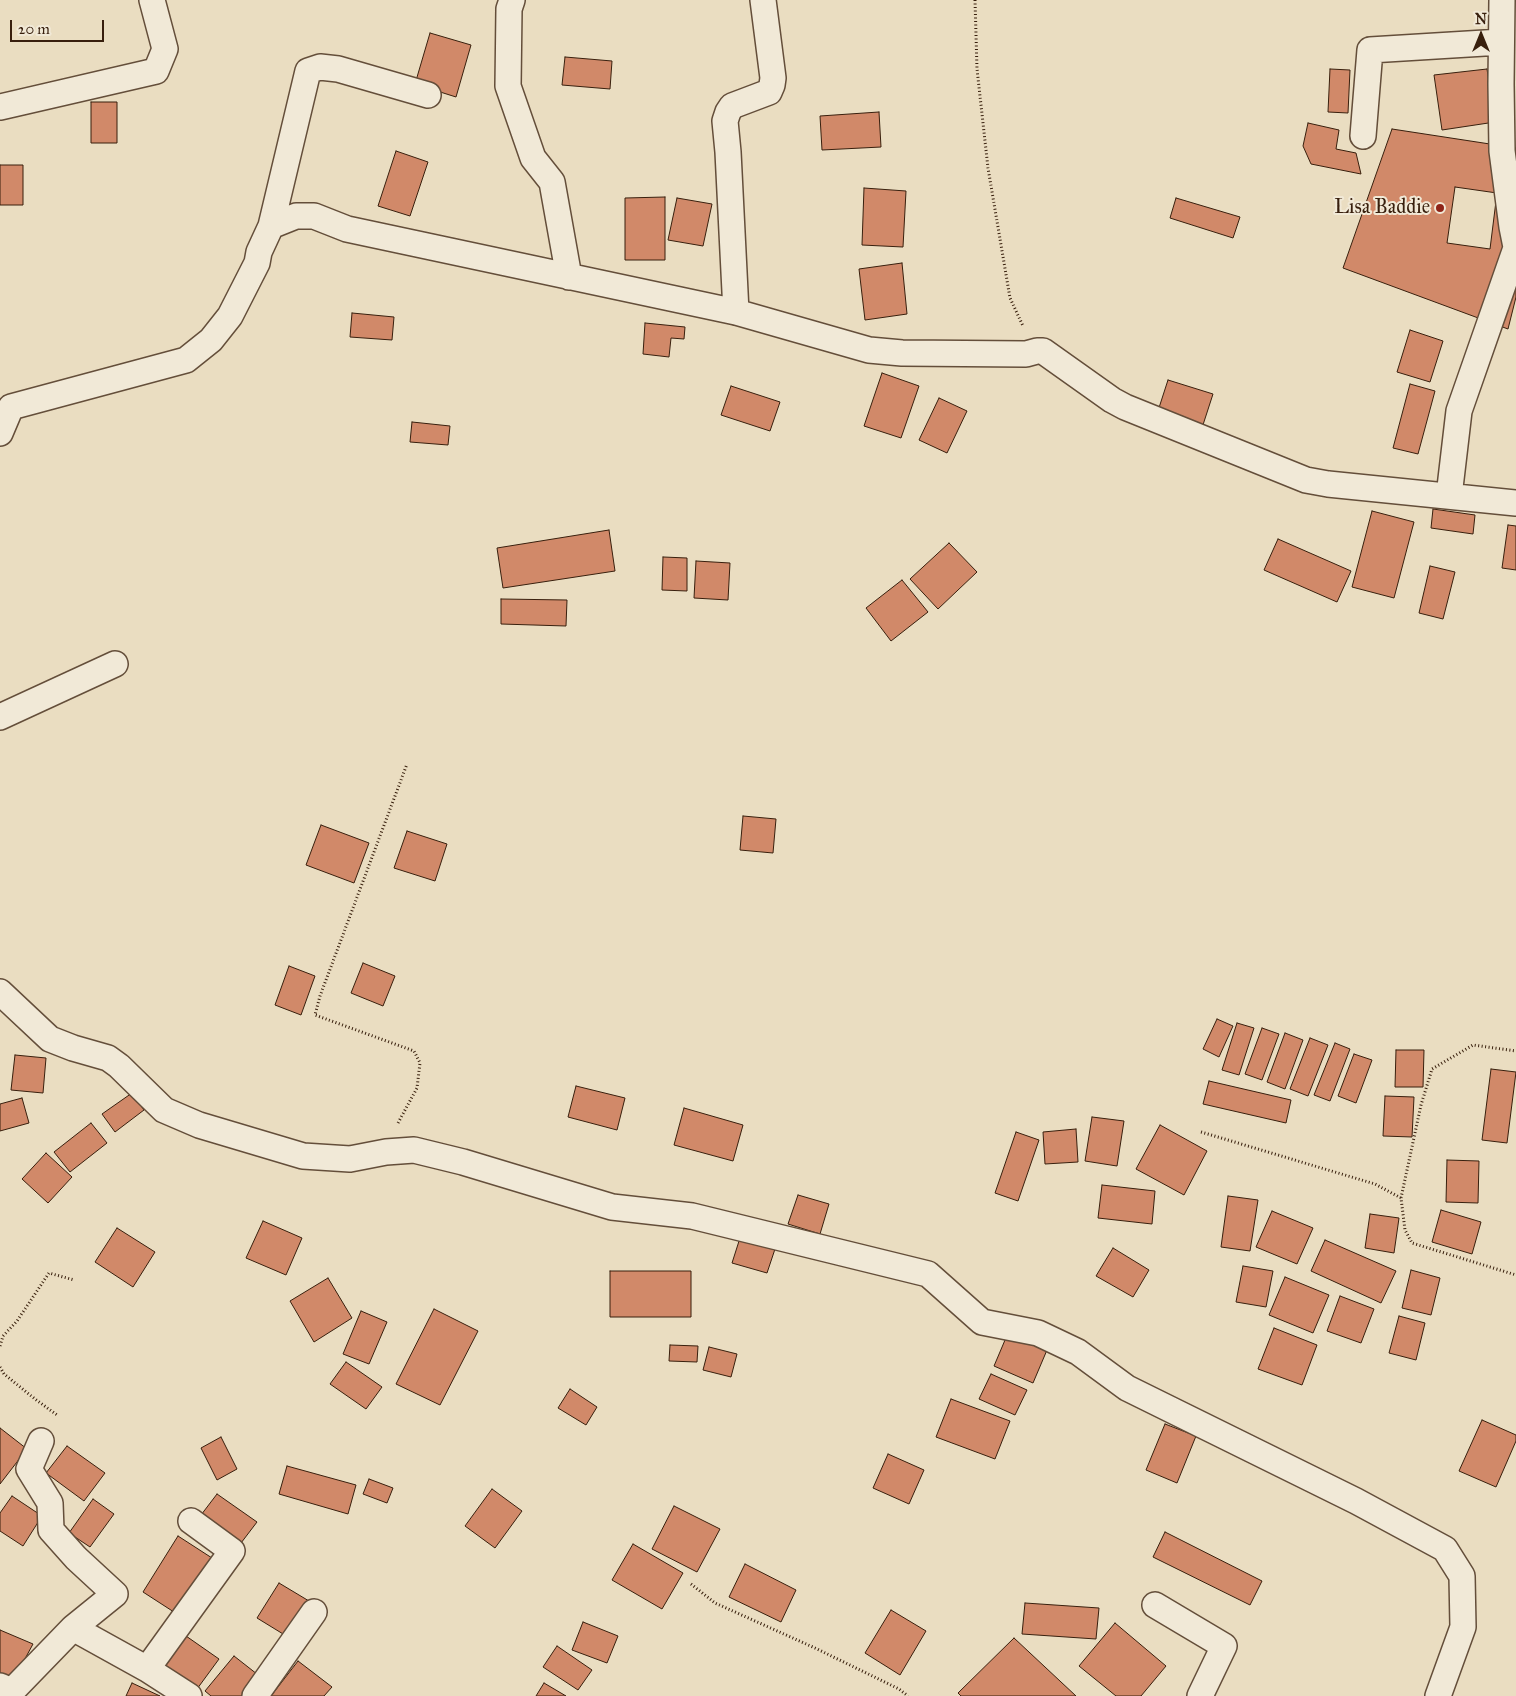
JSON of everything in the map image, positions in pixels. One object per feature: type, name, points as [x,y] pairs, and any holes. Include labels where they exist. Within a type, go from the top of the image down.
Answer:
[{"type":"street","points":[[0,107],[156,71],[165,49],[152,0]]},
{"type":"street","points":[[512,0],[509,9],[508,86],[533,158],[552,182],[569,277]]},
{"type":"street","points":[[736,312],[725,121],[732,106],[769,92],[772,85],[773,78],[763,0]]},
{"type":"street","points":[[1449,496],[1459,411],[1516,248],[1502,151],[1502,0]]},
{"type":"street","points":[[1363,136],[1370,50],[1502,42]]},
{"type":"street","points":[[0,433],[11,407],[186,360],[211,340],[230,316],[258,263],[259,252],[271,226],[308,71],[320,67],[338,69],[428,96]]},
{"type":"street","points":[[271,226],[296,216],[314,216],[347,229],[736,312],[869,350],[902,353],[1026,354],[1043,351],[1112,400],[1125,407],[1306,480],[1328,484],[1516,503]]},
{"type":"street","points":[[0,717],[114,664]]},
{"type":"street","points":[[0,992],[50,1039],[108,1058],[119,1066],[164,1110],[208,1128],[302,1156],[350,1159],[386,1152],[414,1150],[464,1162],[612,1207],[692,1216],[928,1274],[982,1322],[1038,1333],[1078,1352],[1127,1388],[1356,1501],[1445,1549],[1462,1576],[1463,1627],[1438,1696]]},
{"type":"street","points":[[8,1691],[73,1628],[115,1594],[76,1558],[51,1530],[50,1503],[29,1469],[41,1441]]},
{"type":"street","points":[[147,1669],[232,1551],[191,1521]]},
{"type":"street","points":[[1155,1605],[1224,1646],[1200,1696]]},
{"type":"street","points":[[255,1696],[314,1612]]},
{"type":"street","points":[[73,1628],[147,1669],[189,1696]]},
{"type":"path","points":[[975,0],[977,69],[986,150],[1010,298],[1025,332],[1037,351]]},
{"type":"path","points":[[395,1130],[417,1088],[420,1063],[414,1052],[315,1015],[320,996],[407,764]]},
{"type":"path","points":[[1516,1051],[1472,1045],[1432,1068],[1421,1105],[1401,1198],[1405,1230],[1412,1242],[1516,1275]]},
{"type":"path","points":[[1201,1132],[1375,1184],[1401,1198]]},
{"type":"path","points":[[0,1346],[3,1336],[17,1320],[49,1272],[74,1280]]},
{"type":"path","points":[[0,1366],[4,1374],[34,1399],[57,1414],[41,1441]]},
{"type":"path","points":[[691,1584],[715,1603],[899,1689],[908,1696]]},
{"type":"building","points":[[430,33],[471,45],[456,97],[415,84]]},
{"type":"building","points":[[565,57],[612,61],[610,89],[562,85]]},
{"type":"building","points":[[1330,69],[1350,70],[1348,113],[1328,112]]},
{"type":"building","points":[[1487,69],[1495,122],[1442,130],[1434,75]]},
{"type":"building","points":[[91,102],[117,102],[117,143],[91,143]]},
{"type":"building","points":[[879,112],[881,147],[822,150],[820,116]]},
{"type":"building","points":[[1308,123],[1339,130],[1336,149],[1356,153],[1361,174],[1311,164],[1303,146]]},
{"type":"building","name":"Lisa Baddie","points":[[1392,129],[1516,148],[1516,297],[1508,329],[1343,268]]},
{"type":"building","points":[[396,151],[428,162],[410,216],[378,206]]},
{"type":"building","points":[[0,165],[23,165],[23,205],[0,205]]},
{"type":"building","name":"Lisa Baddie","points":[[1455,187],[1497,193],[1490,249],[1447,243]]},
{"type":"building","points":[[864,188],[906,191],[903,247],[862,245]]},
{"type":"building","points":[[665,197],[665,260],[625,260],[625,198]]},
{"type":"building","points":[[677,198],[712,204],[703,246],[668,240]]},
{"type":"building","points":[[1176,198],[1240,217],[1233,238],[1170,218]]},
{"type":"building","points":[[902,263],[907,314],[865,320],[859,269]]},
{"type":"building","points":[[352,313],[394,317],[392,340],[350,337]]},
{"type":"building","points":[[645,323],[685,327],[684,339],[671,338],[669,357],[643,354]]},
{"type":"building","points":[[1410,330],[1443,341],[1430,382],[1397,372]]},
{"type":"building","points":[[882,373],[919,386],[901,438],[864,426]]},
{"type":"building","points":[[1168,380],[1213,394],[1201,431],[1156,417]]},
{"type":"building","points":[[1410,384],[1435,391],[1418,454],[1393,448]]},
{"type":"building","points":[[731,386],[780,402],[770,431],[721,415]]},
{"type":"building","points":[[939,398],[967,411],[947,453],[919,440]]},
{"type":"building","points":[[412,422],[450,426],[448,445],[410,442]]},
{"type":"building","points":[[1433,509],[1475,515],[1473,534],[1431,528]]},
{"type":"building","points":[[1372,511],[1414,522],[1394,598],[1352,587]]},
{"type":"building","points":[[1508,525],[1516,526],[1516,570],[1502,568]]},
{"type":"building","points":[[609,530],[615,571],[503,588],[497,548]]},
{"type":"building","points":[[1278,539],[1351,571],[1337,602],[1264,570]]},
{"type":"building","points":[[949,543],[977,572],[938,609],[910,579]]},
{"type":"building","points":[[663,557],[687,558],[687,591],[662,590]]},
{"type":"building","points":[[696,561],[730,563],[728,600],[694,598]]},
{"type":"building","points":[[1430,566],[1455,572],[1443,619],[1419,613]]},
{"type":"building","points":[[902,580],[928,612],[891,641],[866,608]]},
{"type":"building","points":[[501,599],[567,600],[566,626],[501,624]]},
{"type":"building","points":[[743,816],[776,819],[773,853],[740,850]]},
{"type":"building","points":[[321,825],[369,843],[354,883],[306,865]]},
{"type":"building","points":[[407,831],[447,844],[435,881],[394,868]]},
{"type":"building","points":[[363,963],[395,976],[383,1006],[351,993]]},
{"type":"building","points":[[289,966],[315,976],[301,1015],[275,1005]]},
{"type":"building","points":[[1217,1019],[1233,1026],[1219,1057],[1203,1049]]},
{"type":"building","points":[[1237,1023],[1254,1028],[1239,1075],[1222,1070]]},
{"type":"building","points":[[1262,1028],[1279,1034],[1262,1080],[1245,1074]]},
{"type":"building","points":[[1285,1033],[1303,1040],[1285,1089],[1267,1082]]},
{"type":"building","points":[[1310,1038],[1328,1045],[1308,1096],[1290,1089]]},
{"type":"building","points":[[1335,1043],[1350,1049],[1330,1101],[1314,1095]]},
{"type":"building","points":[[1396,1050],[1424,1050],[1423,1087],[1395,1087]]},
{"type":"building","points":[[1354,1054],[1372,1060],[1356,1103],[1338,1096]]},
{"type":"building","points":[[15,1055],[46,1058],[43,1093],[11,1090]]},
{"type":"building","points":[[1491,1069],[1516,1072],[1507,1143],[1482,1140]]},
{"type":"building","points":[[1209,1081],[1291,1100],[1286,1123],[1203,1104]]},
{"type":"building","points":[[576,1086],[625,1098],[617,1130],[568,1117]]},
{"type":"building","points":[[132,1093],[144,1110],[115,1132],[102,1114]]},
{"type":"building","points":[[1385,1096],[1414,1097],[1412,1137],[1383,1136]]},
{"type":"building","points":[[22,1098],[29,1123],[0,1131],[0,1104]]},
{"type":"building","points":[[684,1108],[743,1125],[733,1161],[674,1145]]},
{"type":"building","points":[[1092,1117],[1124,1121],[1117,1166],[1085,1161]]},
{"type":"building","points":[[91,1123],[107,1143],[70,1172],[54,1152]]},
{"type":"building","points":[[1160,1125],[1207,1151],[1184,1195],[1136,1169]]},
{"type":"building","points":[[1076,1129],[1078,1162],[1045,1164],[1043,1132]]},
{"type":"building","points":[[1016,1132],[1039,1140],[1018,1201],[995,1193]]},
{"type":"building","points":[[46,1153],[72,1177],[48,1203],[22,1179]]},
{"type":"building","points":[[1447,1160],[1479,1161],[1478,1203],[1446,1202]]},
{"type":"building","points":[[1102,1185],[1155,1191],[1152,1224],[1098,1218]]},
{"type":"building","points":[[798,1195],[829,1204],[820,1234],[788,1224]]},
{"type":"building","points":[[1228,1196],[1258,1200],[1250,1251],[1221,1247]]},
{"type":"building","points":[[1441,1210],[1481,1222],[1472,1254],[1432,1242]]},
{"type":"building","points":[[1272,1211],[1313,1228],[1297,1264],[1256,1247]]},
{"type":"building","points":[[1370,1214],[1399,1218],[1394,1253],[1365,1248]]},
{"type":"building","points":[[263,1221],[302,1238],[286,1275],[246,1258]]},
{"type":"building","points":[[117,1228],[155,1252],[133,1287],[95,1262]]},
{"type":"building","points":[[740,1238],[775,1249],[767,1273],[732,1263]]},
{"type":"building","points":[[1325,1240],[1396,1271],[1381,1303],[1311,1271]]},
{"type":"building","points":[[1113,1248],[1149,1270],[1133,1297],[1096,1276]]},
{"type":"building","points":[[1243,1266],[1273,1271],[1266,1307],[1236,1302]]},
{"type":"building","points":[[1411,1270],[1440,1278],[1431,1315],[1402,1308]]},
{"type":"building","points":[[610,1271],[691,1271],[691,1317],[610,1317]]},
{"type":"building","points":[[1285,1277],[1329,1295],[1313,1333],[1269,1315]]},
{"type":"building","points":[[328,1278],[352,1318],[314,1342],[290,1301]]},
{"type":"building","points":[[1340,1296],[1374,1309],[1361,1343],[1327,1331]]},
{"type":"building","points":[[434,1309],[478,1331],[440,1405],[396,1384]]},
{"type":"building","points":[[361,1311],[387,1322],[369,1364],[343,1354]]},
{"type":"building","points":[[1399,1316],[1425,1323],[1416,1360],[1389,1353]]},
{"type":"building","points":[[1274,1328],[1317,1345],[1302,1385],[1258,1369]]},
{"type":"building","points":[[1008,1333],[1047,1350],[1033,1383],[994,1366]]},
{"type":"building","points":[[670,1345],[698,1346],[697,1362],[669,1361]]},
{"type":"building","points":[[709,1347],[737,1354],[731,1377],[703,1370]]},
{"type":"building","points":[[346,1362],[382,1387],[366,1409],[330,1384]]},
{"type":"building","points":[[991,1374],[1027,1390],[1015,1415],[979,1399]]},
{"type":"building","points":[[570,1389],[597,1407],[586,1425],[558,1408]]},
{"type":"building","points":[[951,1399],[1010,1421],[995,1459],[936,1437]]},
{"type":"building","points":[[1482,1420],[1516,1435],[1516,1441],[1496,1487],[1459,1471]]},
{"type":"building","points":[[1165,1424],[1196,1436],[1177,1483],[1146,1470]]},
{"type":"building","points":[[0,1428],[27,1449],[0,1484]]},
{"type":"building","points":[[221,1437],[237,1469],[217,1480],[201,1448]]},
{"type":"building","points":[[67,1446],[105,1473],[84,1501],[46,1473]]},
{"type":"building","points":[[888,1454],[924,1470],[909,1504],[873,1488]]},
{"type":"building","points":[[287,1466],[356,1485],[348,1514],[279,1494]]},
{"type":"building","points":[[369,1479],[393,1488],[387,1503],[363,1494]]},
{"type":"building","points":[[492,1489],[522,1511],[495,1548],[465,1526]]},
{"type":"building","points":[[217,1494],[257,1522],[241,1543],[201,1515]]},
{"type":"building","points":[[12,1496],[42,1516],[23,1546],[0,1531],[0,1513]]},
{"type":"building","points":[[93,1499],[114,1514],[90,1547],[69,1533]]},
{"type":"building","points":[[674,1506],[720,1529],[697,1572],[652,1549]]},
{"type":"building","points":[[1165,1532],[1262,1581],[1250,1605],[1153,1557]]},
{"type":"building","points":[[178,1536],[212,1558],[177,1614],[143,1592]]},
{"type":"building","points":[[633,1544],[683,1573],[662,1609],[612,1580]]},
{"type":"building","points":[[745,1564],[796,1590],[781,1622],[729,1597]]},
{"type":"building","points":[[279,1583],[309,1601],[288,1637],[257,1618]]},
{"type":"building","points":[[1025,1603],[1099,1608],[1096,1639],[1022,1634]]},
{"type":"building","points":[[891,1610],[926,1631],[900,1675],[865,1653]]},
{"type":"building","points":[[583,1622],[618,1636],[607,1663],[572,1650]]},
{"type":"building","points":[[1115,1623],[1166,1666],[1141,1696],[1116,1696],[1079,1666]]},
{"type":"building","points":[[0,1630],[33,1644],[13,1681],[0,1675]]},
{"type":"building","points":[[186,1636],[219,1659],[197,1689],[164,1666]]},
{"type":"building","points":[[1014,1638],[1076,1696],[961,1696],[958,1693]]},
{"type":"building","points":[[557,1646],[592,1670],[578,1690],[543,1667]]},
{"type":"building","points":[[234,1656],[262,1678],[247,1696],[211,1696],[205,1691]]},
{"type":"building","points":[[298,1661],[332,1687],[324,1696],[271,1696]]},
{"type":"building","points":[[132,1683],[160,1696],[126,1696]]},
{"type":"building","points":[[544,1683],[566,1696],[536,1696]]},
{"type":"place","name":"Lisa Baddie","points":[[1440,208]]}]
